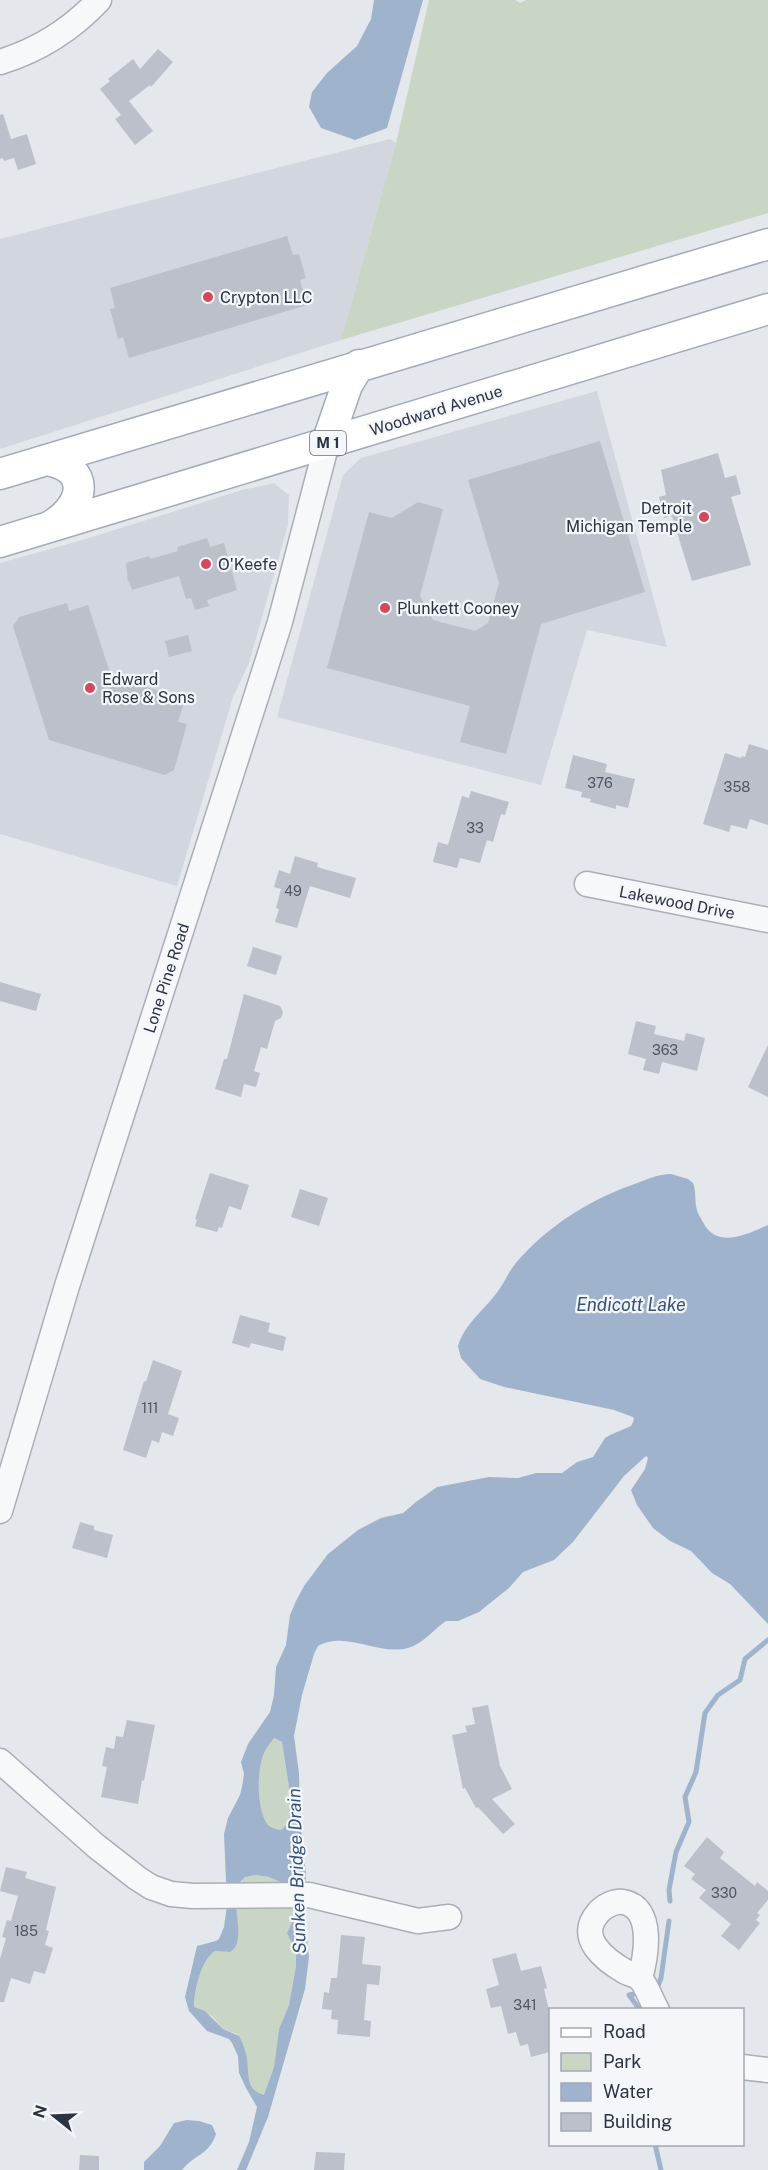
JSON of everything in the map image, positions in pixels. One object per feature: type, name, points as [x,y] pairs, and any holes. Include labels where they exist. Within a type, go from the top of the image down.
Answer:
[{"type":"main road","points":[[0,474],[359,365],[762,251]]},
{"type":"main road","name":"Woodward Avenue","points":[[0,542],[765,307]]},
{"type":"main road","points":[[327,443],[347,385],[359,365]]},
{"type":"main road","points":[[46,460],[68,468],[78,478],[79,485],[79,493],[70,509],[59,521],[46,528]]},
{"type":"street","points":[[0,62],[45,45],[67,30],[99,0]]},
{"type":"street","name":"Lone Pine Road","points":[[0,1511],[64,1296],[260,688],[300,550],[327,443]]},
{"type":"street","name":"Lakewood Drive","points":[[586,884],[768,920]]},
{"type":"street","points":[[0,1761],[96,1846],[137,1878],[151,1887],[171,1894],[233,1897],[298,1895],[418,1921],[449,1917]]},
{"type":"street","points":[[640,1978],[656,2008]]},
{"type":"street","points":[[744,2067],[768,2070]]},
{"type":"shaded area","points":[[390,139],[396,143],[341,340],[0,449],[0,239]]},
{"type":"shaded area","points":[[597,391],[667,647],[587,630],[541,785],[277,717],[343,475],[361,458]]},
{"type":"shaded area","points":[[274,483],[289,495],[288,525],[249,663],[233,697],[177,886],[0,834],[0,563],[86,539],[242,490]]},
{"type":"green space","points":[[429,0],[515,0],[520,3],[526,0],[768,0],[768,213],[341,340],[396,143]]},
{"type":"green space","points":[[274,1738],[282,1742],[289,1786],[289,1823],[281,1830],[272,1828],[264,1819],[259,1793],[262,1758]]},
{"type":"green space","points":[[255,1875],[269,1877],[285,1884],[295,1908],[287,1933],[296,1951],[296,1966],[289,2005],[279,2029],[274,2067],[264,2096],[256,2092],[251,2085],[242,2042],[237,2034],[223,2029],[212,2016],[194,2007],[197,1985],[206,1962],[215,1951],[230,1952],[236,1889],[245,1877]]},
{"type":"water","points":[[374,0],[423,0],[387,128],[355,140],[321,128],[309,107],[312,92],[327,73],[357,46],[371,19]]},
{"type":"water","name":"Endicott Lake","points":[[671,1174],[688,1179],[693,1183],[698,1213],[710,1232],[717,1236],[734,1237],[768,1225],[768,1624],[730,1584],[712,1573],[691,1551],[670,1541],[653,1528],[637,1505],[631,1490],[645,1469],[648,1458],[646,1456],[624,1476],[573,1542],[554,1560],[523,1572],[509,1588],[479,1612],[458,1621],[446,1621],[423,1640],[408,1648],[385,1649],[340,1641],[318,1646],[302,1695],[294,1736],[306,1874],[304,1911],[309,1957],[305,1989],[268,2117],[246,2170],[237,2170],[249,2142],[257,2107],[239,2073],[238,2056],[232,2043],[229,2039],[207,2031],[189,2011],[185,1997],[197,1946],[219,1939],[224,1927],[227,1905],[224,1834],[228,1818],[242,1787],[244,1774],[241,1762],[248,1744],[270,1712],[276,1667],[286,1645],[290,1615],[296,1601],[304,1586],[328,1554],[358,1530],[381,1518],[403,1513],[437,1487],[489,1477],[518,1478],[536,1473],[562,1473],[577,1462],[593,1457],[605,1438],[631,1426],[633,1417],[614,1410],[504,1387],[480,1379],[461,1358],[458,1346],[469,1325],[498,1291],[515,1264],[556,1225],[605,1196],[659,1175]],"holes":[[[274,1738],[282,1742],[289,1787],[289,1823],[281,1830],[272,1828],[264,1819],[259,1793],[262,1759],[265,1750]],[[255,1875],[269,1877],[285,1884],[295,1908],[287,1933],[296,1951],[296,1966],[289,2005],[279,2029],[274,2067],[264,2095],[251,2086],[246,2053],[239,2036],[223,2029],[205,2011],[194,2007],[197,1985],[206,1961],[215,1951],[230,1952],[238,1941],[236,1889],[245,1877]]]},
{"type":"water","points":[[187,2120],[212,2125],[216,2134],[210,2146],[182,2170],[144,2170],[144,2162],[160,2146],[174,2123]]},
{"type":"building","points":[[158,49],[173,62],[151,87],[150,85],[129,101],[153,131],[135,145],[115,119],[121,115],[100,89],[110,81],[108,79],[133,59],[140,69]]},
{"type":"building","points":[[3,114],[11,139],[27,134],[36,164],[18,170],[14,158],[4,161],[3,158],[0,159],[0,115]]},
{"type":"building","name":"Crypton LLC","points":[[287,236],[293,255],[299,254],[306,278],[300,280],[307,305],[129,358],[123,337],[118,339],[110,309],[115,308],[110,288]]},
{"type":"building","points":[[600,441],[645,592],[541,624],[506,754],[460,742],[470,706],[327,668],[369,512],[392,518],[418,502],[443,509],[420,596],[433,620],[475,631],[488,623],[499,583],[468,480]]},
{"type":"building","name":"Detroit Michigan Temple","points":[[718,453],[725,478],[736,475],[741,494],[731,497],[751,565],[692,581],[672,516],[664,518],[659,497],[666,495],[661,470]]},
{"type":"building","name":"O'Keefe","points":[[207,538],[210,547],[224,543],[237,590],[207,600],[209,606],[195,610],[191,598],[186,599],[179,576],[132,590],[128,582],[126,563],[178,551],[177,547]]},
{"type":"building","name":"Edward Rose & Sons","points":[[67,603],[69,611],[88,605],[111,676],[185,699],[178,722],[187,724],[174,770],[165,775],[49,740],[13,626],[19,617]]},
{"type":"building","points":[[188,635],[192,651],[169,657],[165,641]]},
{"type":"building","points":[[749,744],[768,750],[768,825],[750,819],[747,829],[731,825],[729,832],[703,824],[725,753],[745,757]]},
{"type":"building","points":[[573,755],[607,764],[605,772],[635,779],[628,808],[616,805],[616,809],[590,802],[591,799],[581,797],[582,792],[565,788]]},
{"type":"building","points":[[471,791],[509,802],[505,815],[501,814],[493,842],[487,840],[480,863],[460,858],[457,868],[433,862],[438,842],[448,845],[462,796],[469,798]]},
{"type":"building","points":[[295,856],[318,863],[317,867],[356,878],[350,898],[310,886],[297,928],[275,922],[281,889],[274,887],[279,870],[290,874]]},
{"type":"building","points":[[253,947],[282,956],[276,975],[247,966]]},
{"type":"building","points":[[0,982],[41,994],[36,1011],[0,1001]]},
{"type":"building","points":[[244,994],[280,1006],[283,1012],[281,1018],[275,1021],[267,1049],[261,1047],[254,1071],[260,1073],[256,1087],[244,1084],[241,1097],[215,1089],[224,1059],[227,1059]]},
{"type":"building","points":[[636,1021],[656,1026],[654,1034],[684,1041],[686,1033],[705,1038],[697,1071],[662,1062],[659,1074],[643,1070],[646,1059],[628,1054]]},
{"type":"building","points":[[768,1045],[768,1097],[748,1087]]},
{"type":"building","points":[[210,1173],[249,1185],[241,1210],[229,1206],[222,1228],[219,1227],[217,1232],[195,1226],[197,1220],[195,1219]]},
{"type":"building","points":[[300,1189],[328,1198],[319,1226],[291,1217]]},
{"type":"building","points":[[240,1315],[270,1323],[268,1332],[286,1337],[283,1351],[251,1343],[249,1348],[232,1343]]},
{"type":"building","points":[[153,1360],[182,1371],[168,1414],[179,1418],[173,1436],[162,1432],[159,1443],[152,1440],[146,1458],[123,1450],[144,1381],[146,1382]]},
{"type":"building","points":[[80,1522],[94,1526],[94,1530],[113,1535],[107,1558],[72,1548]]},
{"type":"building","points":[[488,1705],[500,1766],[512,1789],[492,1799],[515,1824],[503,1834],[478,1807],[476,1808],[465,1788],[463,1789],[452,1735],[467,1732],[465,1726],[475,1724],[472,1708]]},
{"type":"building","points":[[127,1720],[155,1725],[138,1804],[101,1797],[107,1767],[102,1766],[106,1747],[114,1749],[116,1736],[123,1737]]},
{"type":"building","points":[[707,1837],[724,1852],[720,1858],[755,1886],[757,1882],[768,1891],[768,1900],[757,1913],[760,1915],[756,1920],[760,1923],[739,1950],[721,1936],[731,1924],[699,1898],[706,1890],[691,1879],[695,1874],[684,1866]]},
{"type":"building","points":[[6,1867],[27,1872],[25,1878],[56,1887],[46,1930],[49,1931],[45,1945],[53,1948],[45,1974],[34,1971],[30,1984],[11,1978],[4,2002],[0,2002],[0,1959],[6,1938],[2,1937],[7,1920],[11,1921],[18,1896],[0,1891]]},
{"type":"building","points":[[341,1935],[365,1937],[362,1964],[381,1966],[379,1985],[367,1984],[364,2020],[371,2021],[370,2037],[337,2034],[338,2020],[331,2019],[332,2010],[322,2009],[324,1992],[329,1993],[331,1978],[337,1978]]},
{"type":"building","points":[[516,1953],[521,1971],[541,1966],[547,1988],[544,1989],[549,2010],[549,2052],[531,2057],[528,2044],[520,2046],[516,2032],[508,2034],[501,2006],[491,2008],[486,1989],[499,1985],[492,1959]]},
{"type":"building","points":[[316,2152],[345,2153],[344,2170],[314,2170]]},
{"type":"building","points":[[80,2155],[99,2156],[99,2170],[79,2170]]},
{"type":"waterway","points":[[670,1901],[669,1890],[676,1852],[689,1822],[685,1797],[696,1772],[705,1713],[718,1695],[740,1680],[745,1659],[768,1640]]},
{"type":"waterway","points":[[657,1988],[661,1978],[669,1921]]},
{"type":"waterway","points":[[634,1994],[629,1995],[639,2008]]},
{"type":"waterway","points":[[655,2146],[661,2170]]},
{"type":"place","name":"Crypton LLC","points":[[208,297]]},
{"type":"place","name":"Detroit Michigan Temple","points":[[704,517]]},
{"type":"place","name":"O'Keefe","points":[[206,564]]},
{"type":"place","name":"Plunkett Cooney","points":[[385,608]]},
{"type":"place","name":"Edward Rose & Sons","points":[[90,688]]},
{"type":"water label","name":"Sunken Bridge Drain","points":[[297,1871]]}]
